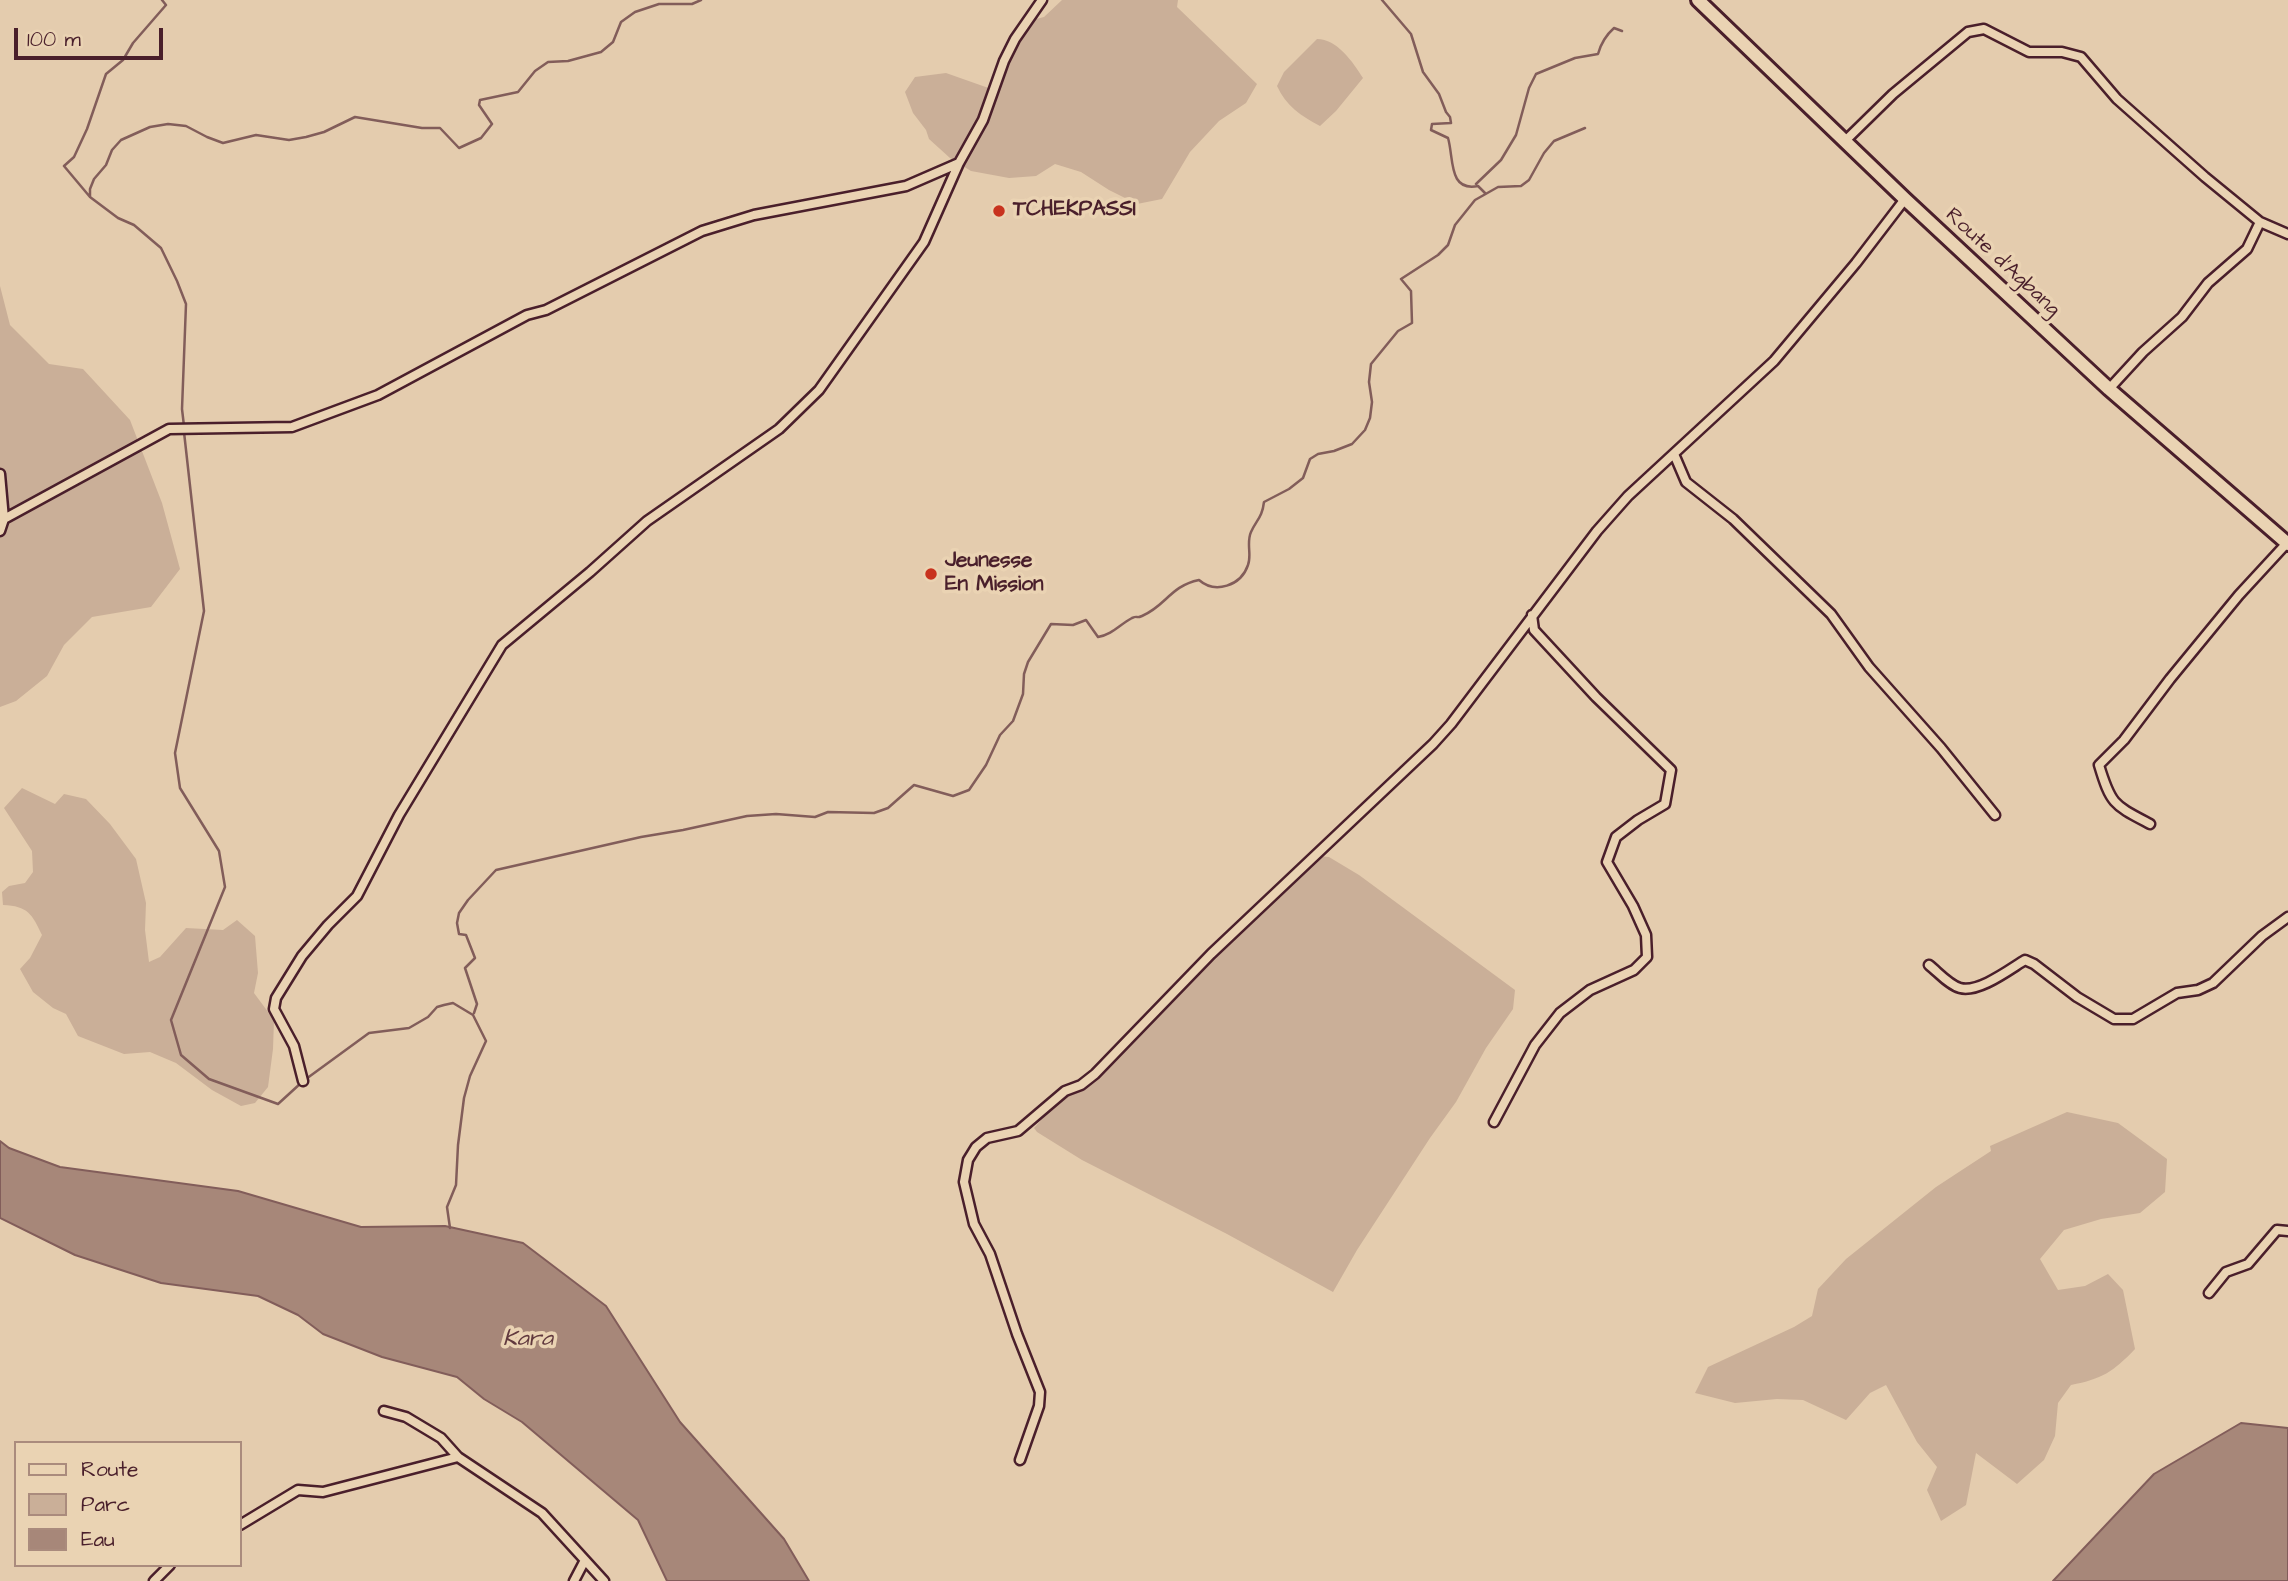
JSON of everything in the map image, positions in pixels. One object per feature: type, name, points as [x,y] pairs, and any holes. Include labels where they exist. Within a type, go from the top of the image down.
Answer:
[{"type":"main road","name":"Route d'Agbang","points":[[1698,0],[1905,199],[2109,389],[2288,544]]},
{"type":"street","points":[[303,1081],[294,1046],[274,1009],[276,998],[311,945],[357,896],[399,815],[502,645],[647,521],[779,429],[819,390],[924,242],[960,163],[984,120],[1004,61],[1015,39],[1042,0]]},
{"type":"street","points":[[1845,141],[1893,94],[1968,32],[1984,29],[2029,52],[2062,52],[2081,57],[2143,125],[2260,222],[2288,234]]},
{"type":"street","points":[[4,519],[169,429],[292,427],[378,395],[527,315],[546,310],[702,231],[754,215],[906,186],[960,163]]},
{"type":"street","points":[[1020,1460],[1039,1406],[1040,1392],[990,1254],[974,1224],[964,1182],[968,1160],[975,1147],[987,1138],[1018,1130],[1065,1091],[1081,1085],[1095,1074],[1220,945],[1433,744],[1597,531],[1628,496],[1774,361],[1905,199]]},
{"type":"street","points":[[2109,389],[2143,352],[2182,317],[2208,283],[2247,249],[2260,222]]},
{"type":"street","points":[[1674,454],[1686,482],[1733,519],[1831,614],[1869,667],[1941,748],[1995,815]]},
{"type":"street","points":[[0,474],[4,519],[0,531]]},
{"type":"street","points":[[2150,824],[2118,807],[2106,790],[2099,765],[2124,740],[2239,595],[2288,544]]},
{"type":"street","points":[[1494,1122],[1535,1045],[1560,1013],[1590,990],[1634,970],[1647,957],[1647,935],[1607,862],[1616,837],[1664,804],[1671,770],[1596,697],[1534,631],[1532,615]]},
{"type":"street","points":[[1930,965],[1942,977],[1961,988],[1976,987],[1995,979],[2025,960],[2077,997],[2114,1019],[2133,1019],[2178,993],[2197,990],[2213,983],[2262,936],[2288,917]]},
{"type":"street","points":[[2209,1293],[2226,1272],[2248,1264],[2277,1230],[2288,1231]]},
{"type":"street","points":[[384,1411],[406,1417],[441,1438],[458,1457],[542,1513],[604,1581]]},
{"type":"street","points":[[242,1524],[298,1490],[323,1492],[458,1457]]},
{"type":"street","points":[[574,1581],[585,1560]]},
{"type":"street","points":[[154,1581],[168,1567]]},
{"type":"green space","points":[[1062,0],[1178,0],[1177,7],[1257,84],[1246,103],[1219,121],[1190,152],[1162,199],[1137,204],[1081,172],[1055,164],[1036,176],[1009,178],[971,171],[950,158],[929,139],[926,130],[913,113],[905,92],[915,77],[946,73],[997,91],[1013,42],[1032,20],[1044,17]]},
{"type":"green space","points":[[1317,39],[1338,47],[1363,78],[1320,126],[1295,110],[1277,86],[1284,72]]},
{"type":"green space","points":[[0,286],[10,325],[49,364],[83,369],[130,420],[162,503],[180,569],[151,607],[92,617],[64,645],[47,676],[16,701],[0,707]]},
{"type":"green space","points":[[22,788],[55,804],[64,794],[86,799],[110,824],[136,859],[146,903],[145,930],[149,962],[160,957],[186,928],[223,930],[237,920],[255,936],[258,973],[254,993],[274,1020],[268,1087],[255,1103],[241,1106],[212,1090],[176,1063],[150,1052],[124,1054],[78,1036],[66,1014],[53,1008],[33,992],[20,969],[30,958],[42,935],[28,912],[18,907],[3,905],[2,892],[9,886],[25,883],[33,872],[32,851],[4,808]]},
{"type":"green space","points":[[1319,856],[1329,857],[1359,875],[1515,990],[1513,1009],[1486,1048],[1456,1102],[1357,1250],[1333,1292],[1082,1160],[1034,1128],[1065,1094],[1144,1028],[1238,932]]},
{"type":"green space","points":[[2067,1112],[2118,1123],[2167,1159],[2165,1192],[2140,1213],[2101,1219],[2064,1230],[2040,1259],[2058,1290],[2085,1286],[2108,1274],[2123,1290],[2135,1349],[2106,1373],[2071,1385],[2058,1403],[2055,1436],[2044,1460],[2017,1484],[1976,1453],[1966,1505],[1941,1521],[1927,1490],[1937,1467],[1917,1442],[1886,1385],[1870,1393],[1846,1420],[1803,1400],[1777,1399],[1735,1403],[1695,1393],[1708,1367],[1812,1316],[1818,1289],[1846,1259],[1936,1187],[1991,1151],[1990,1146]]},
{"type":"water","name":"Kara","points":[[0,1141],[9,1148],[60,1167],[238,1191],[361,1227],[445,1226],[523,1243],[606,1306],[680,1422],[784,1539],[809,1581],[667,1581],[638,1520],[522,1422],[484,1399],[457,1377],[382,1357],[323,1334],[298,1315],[258,1296],[161,1283],[75,1255],[0,1218]]},
{"type":"water","points":[[2241,1423],[2288,1428],[2288,1581],[2053,1581],[2154,1474]]},
{"type":"waterway","points":[[162,0],[166,5],[133,43],[123,60],[106,74],[87,129],[74,157],[64,166],[90,197],[118,218],[134,225],[161,248],[177,281],[186,304],[182,409],[184,426]]},
{"type":"waterway","points":[[90,197],[94,179],[121,140],[150,127],[168,124],[186,126],[223,143],[256,135],[289,140],[306,137],[324,132],[355,117],[422,128],[440,128],[459,148],[481,138],[492,124],[479,105],[480,100],[518,92],[535,71],[548,62],[568,61],[601,52],[613,42],[621,22],[635,12],[659,4],[692,4],[701,0]]},
{"type":"waterway","points":[[1382,0],[1411,34],[1423,72],[1439,94],[1450,117],[1451,123],[1432,124],[1431,130],[1448,138],[1457,179],[1462,184],[1478,186],[1485,193]]},
{"type":"waterway","points":[[1476,184],[1501,160],[1516,135],[1529,88],[1536,74],[1575,58],[1598,54],[1600,46],[1614,28],[1622,31]]},
{"type":"waterway","points":[[474,1013],[477,1004],[465,968],[475,958],[466,935],[459,934],[457,923],[459,913],[468,900],[496,870],[747,816],[776,814],[815,817],[828,812],[874,813],[888,808],[914,785],[953,796],[969,790],[986,765],[1000,735],[1013,721],[1023,694],[1028,662],[1051,624],[1073,625],[1086,620],[1098,637],[1103,636],[1132,618],[1150,612],[1189,583],[1199,580],[1212,587],[1234,583],[1248,565],[1250,536],[1261,515],[1264,502],[1303,478],[1310,459],[1352,444],[1365,430],[1372,402],[1369,382],[1371,364],[1398,331],[1412,323],[1411,291],[1401,279],[1438,255],[1448,245],[1455,225],[1475,200],[1498,187],[1521,186],[1529,180],[1554,141],[1585,128]]},
{"type":"waterway","points":[[184,432],[204,611],[175,753],[180,788],[219,851],[225,887],[171,1020],[181,1055],[209,1079],[278,1104],[301,1083]]},
{"type":"waterway","points":[[306,1079],[369,1033],[409,1028],[428,1017],[437,1007],[453,1003],[473,1015],[486,1041],[470,1076],[464,1098],[456,1185],[447,1207],[450,1228]]},
{"type":"place","name":"TCHEKPASSI","points":[[999,211]]},
{"type":"place","name":"Jeunesse En Mission","points":[[931,574]]}]
